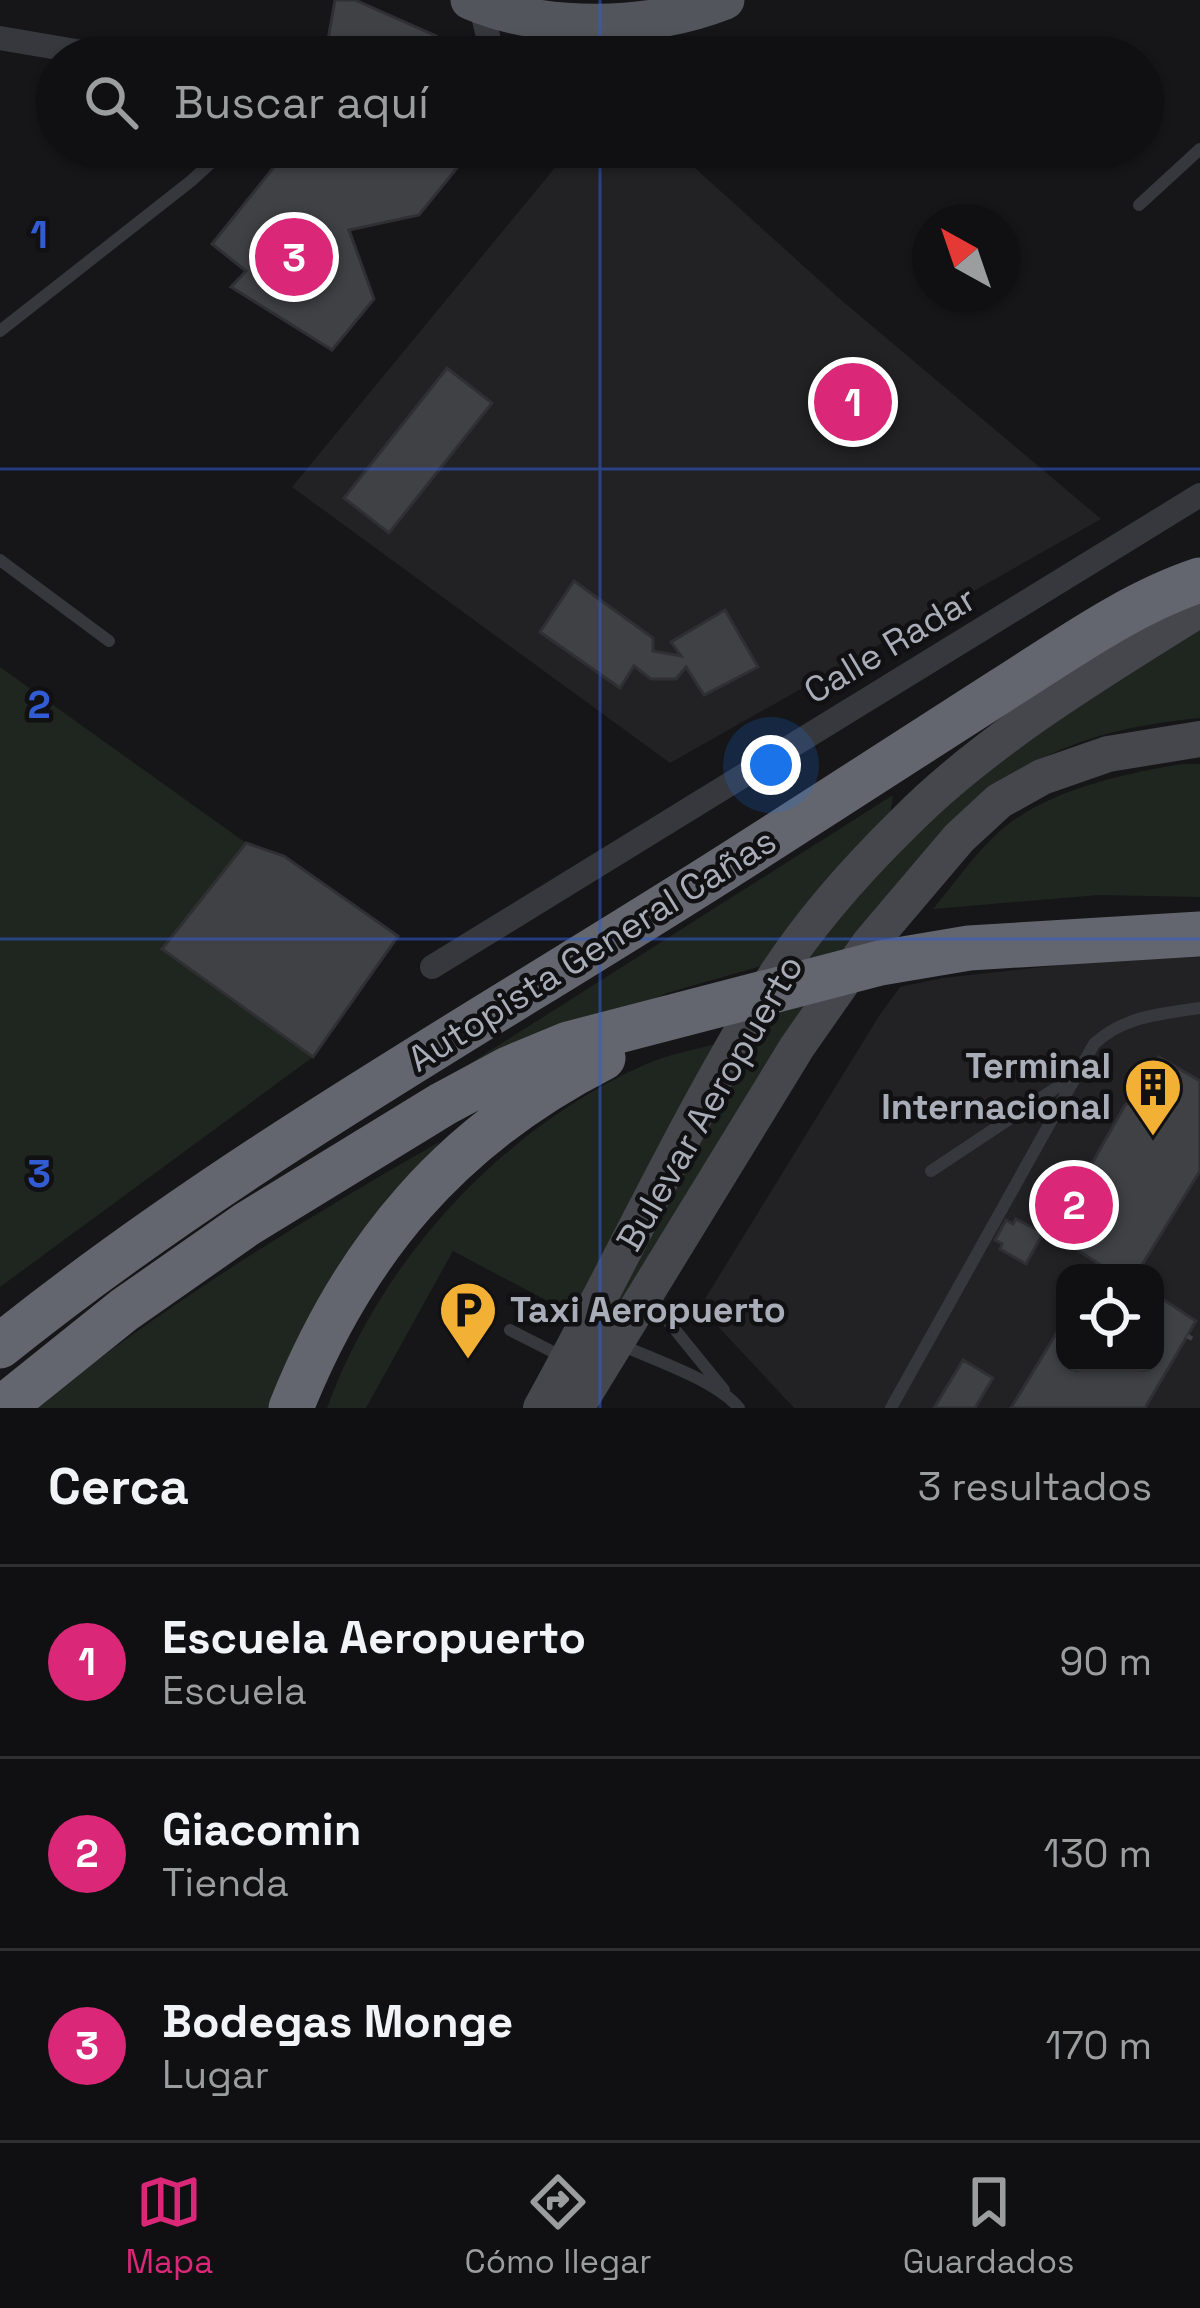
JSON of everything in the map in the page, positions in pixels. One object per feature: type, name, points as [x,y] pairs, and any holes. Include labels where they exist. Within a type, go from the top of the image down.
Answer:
[{"type":"highway","name":"Autopista General Cañas","points":[[0,1346],[187,1208],[352,1098],[1043,664],[1200,580]]},
{"type":"highway","name":"Autopista General Cañas","points":[[2,1408],[124,1310],[247,1224],[443,1104],[568,1044],[880,963],[969,948],[1200,934]]},
{"type":"highway","points":[[291,1408],[353,1283],[430,1182],[483,1133],[551,1085],[696,1011]]},
{"type":"main road","points":[[475,2],[534,18],[588,22],[660,19],[725,0]]},
{"type":"street","points":[[475,2],[487,36]]},
{"type":"street","points":[[572,36],[588,22]]},
{"type":"street","points":[[0,38],[36,44]]},
{"type":"street","name":"Calle Radar","points":[[432,967],[1200,494]]},
{"type":"street","name":"Bulevar Aeropuerto","points":[[580,1379],[771,982],[854,877],[907,819],[966,769],[1108,667],[1200,609]]},
{"type":"street","name":"Bulevar Aeropuerto","points":[[580,1379],[648,1285],[797,1047],[857,961],[959,838],[999,801],[1042,777],[1108,754],[1200,739]]},
{"type":"lane","points":[[1138,206],[1200,149]]},
{"type":"lane","points":[[0,331],[205,168]]},
{"type":"lane","points":[[0,560],[109,641]]},
{"type":"lane","points":[[896,1404],[1094,1044],[1112,1028],[1148,1015],[1200,1008]]},
{"type":"lane","points":[[931,1171],[1077,1074]]},
{"type":"lane","points":[[648,1285],[668,1321],[736,1404]]},
{"type":"lane","points":[[510,1330],[580,1379],[736,1404]]},
{"type":"path","points":[[1187,1336],[1200,1343]]},
{"type":"shaded area","points":[[555,168],[695,168],[840,299],[1101,519],[670,763],[292,487]]},
{"type":"shaded area","points":[[1200,626],[1200,718],[1136,727],[1079,743],[1026,767],[972,804],[614,1324],[604,1326],[676,1185],[794,974],[906,835],[1064,712]]},
{"type":"shaded area","points":[[0,667],[246,843],[163,949],[313,1057],[0,1287]]},
{"type":"shaded area","points":[[1200,764],[1200,897],[1099,895],[933,909],[982,849],[1019,817],[1086,786]]},
{"type":"shaded area","points":[[893,795],[889,822],[772,963],[667,993],[384,1118]]},
{"type":"shaded area","points":[[1200,957],[1200,1408],[794,1408],[700,1307],[900,987],[1097,961]]},
{"type":"shaded area","points":[[724,1042],[572,1314],[453,1251],[366,1408],[327,1408],[379,1301],[452,1205],[495,1163],[591,1092],[653,1061]]},
{"type":"shaded area","points":[[441,1141],[375,1220],[275,1408],[35,1408],[233,1267]]},
{"type":"building","points":[[335,0],[355,0],[436,36],[329,36]]},
{"type":"building","points":[[273,168],[457,168],[419,215],[349,230],[374,299],[332,350],[231,287],[246,271],[212,244]]},
{"type":"building","points":[[447,368],[492,403],[389,533],[344,498]]},
{"type":"building","points":[[574,581],[653,638],[653,651],[681,656],[671,642],[725,610],[758,667],[704,695],[686,667],[676,679],[651,679],[634,666],[620,688],[540,632]]},
{"type":"building","points":[[246,843],[284,856],[398,936],[313,1057],[162,949]]},
{"type":"building","name":"Terminal Internacional","points":[[1159,1057],[1200,1081],[1200,1171],[1143,1264],[1099,1264],[1065,1242],[1077,1221],[1064,1213],[1125,1105],[1139,1095]]},
{"type":"building","points":[[1016,1219],[1043,1233],[1026,1264],[1000,1249],[1002,1244],[995,1240],[1006,1220],[1013,1224]]},
{"type":"building","points":[[1164,1300],[1196,1321],[1145,1408],[1011,1408],[1056,1334],[1056,1372],[1164,1372]]},
{"type":"building","points":[[963,1360],[993,1378],[975,1408],[934,1408]]},
{"type":"place","name":"Bodegas Monge","points":[[294,257]]},
{"type":"place","name":"Escuela Aeropuerto","points":[[853,402]]},
{"type":"place","name":"Terminal Internacional","points":[[1153,1138]]},
{"type":"place","name":"Giacomin","points":[[1074,1205]]},
{"type":"place","name":"Taxi Aeropuerto","points":[[468,1361]]}]
